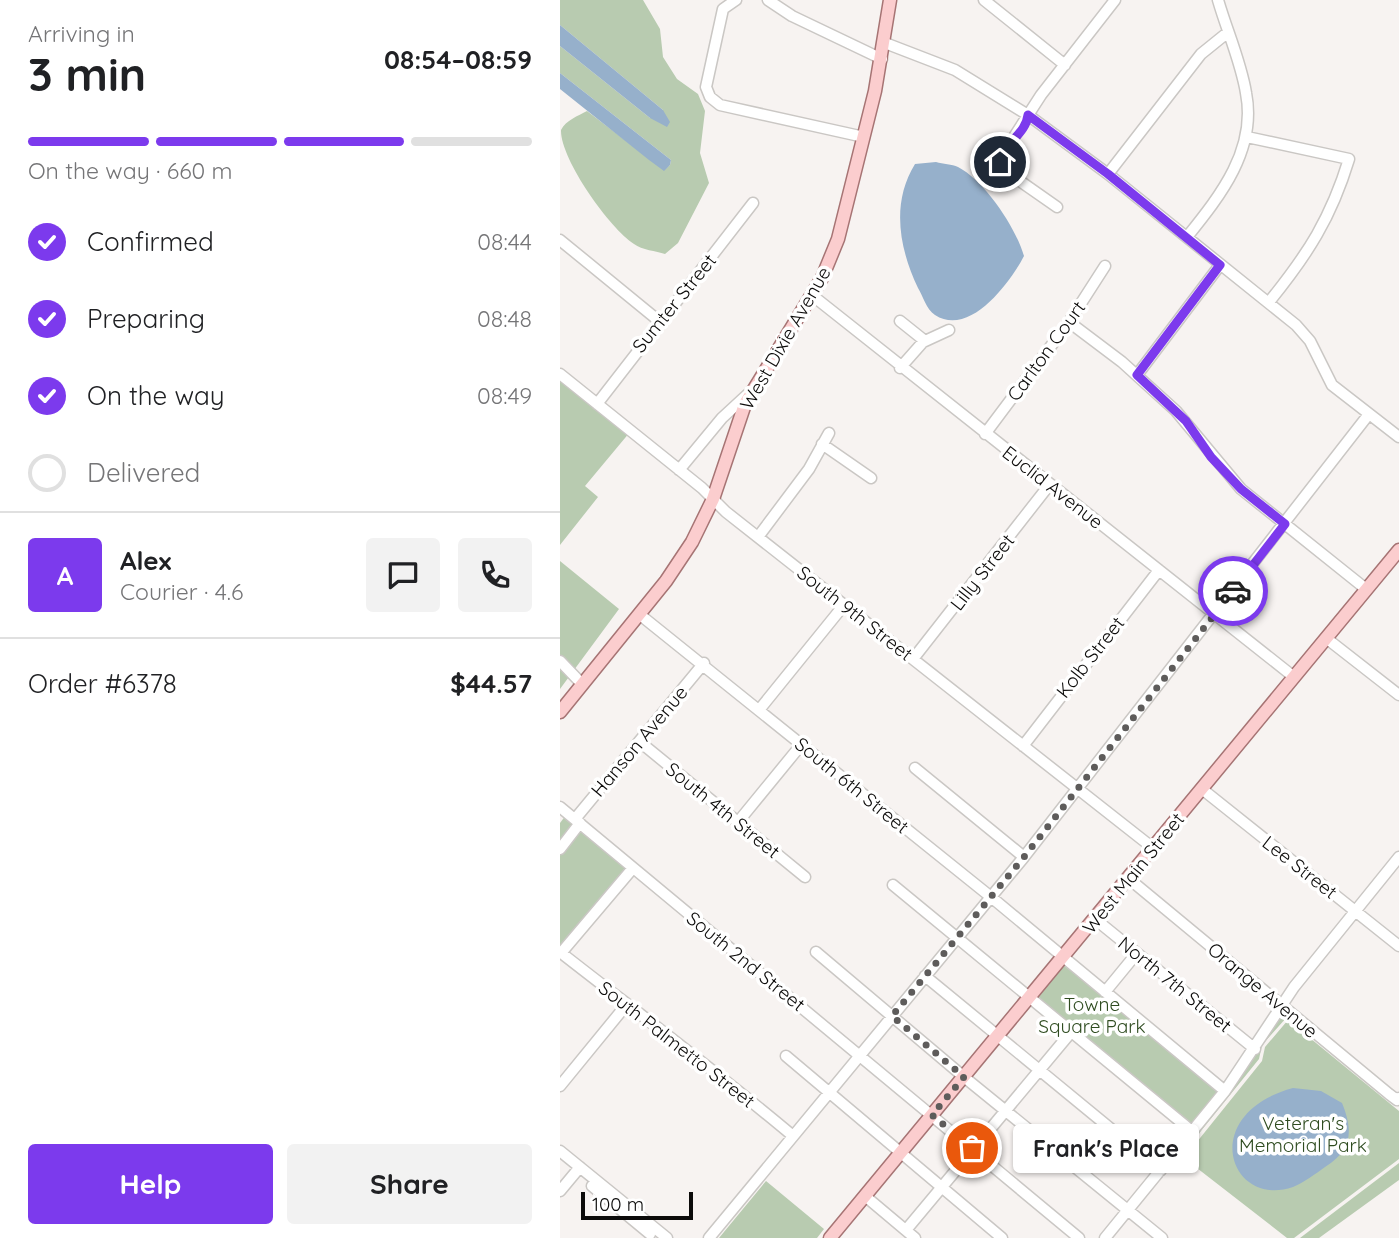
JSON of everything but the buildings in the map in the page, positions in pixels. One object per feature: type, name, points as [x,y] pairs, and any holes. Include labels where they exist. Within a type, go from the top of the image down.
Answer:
[{"type":"main road","name":"West Dixie Avenue","points":[[560,712],[684,555],[713,499],[732,438],[753,389],[813,296],[838,239],[882,59],[890,0]]},
{"type":"main road","name":"West Main Street","points":[[830,1238],[1399,550]]},
{"type":"street","points":[[736,0],[724,4],[706,86],[714,102],[864,137]]},
{"type":"street","points":[[984,0],[1065,65]]},
{"type":"street","points":[[1057,207],[1007,172],[1000,162],[1027,121],[1028,115],[1115,0]]},
{"type":"street","points":[[1187,237],[1220,195],[1247,137],[1247,94],[1218,0]]},
{"type":"street","points":[[767,1],[882,59]]},
{"type":"street","points":[[1108,174],[1193,63],[1227,33]]},
{"type":"street","points":[[885,43],[955,70],[1028,115],[1108,174],[1305,333],[1327,379],[1399,437]]},
{"type":"street","points":[[1247,137],[1349,159],[1326,223],[1306,256],[1269,302]]},
{"type":"street","name":"Sumter Street","points":[[597,404],[753,203]]},
{"type":"street","points":[[560,240],[659,321]]},
{"type":"street","points":[[1137,375],[1220,265]]},
{"type":"street","name":"Carlton Court","points":[[985,434],[1069,322],[1105,266]]},
{"type":"street","name":"Euclid Avenue","points":[[813,296],[900,368],[1294,677]]},
{"type":"street","points":[[900,321],[925,341]]},
{"type":"street","points":[[1069,322],[1137,375],[1181,416],[1241,489],[1366,590]]},
{"type":"street","points":[[900,368],[925,341],[949,330]]},
{"type":"street","name":"South 9th Street","points":[[560,374],[758,537],[1153,848]]},
{"type":"street","points":[[679,470],[722,418],[753,389]]},
{"type":"street","points":[[709,1238],[1079,789],[1369,414]]},
{"type":"street","points":[[758,537],[809,469],[829,433]]},
{"type":"street","points":[[822,444],[871,478]]},
{"type":"street","name":"Lilly Street","points":[[912,659],[1050,484]]},
{"type":"street","name":"Kolb Street","points":[[1023,746],[1159,570]]},
{"type":"street","points":[[759,710],[844,605]]},
{"type":"street","name":"South 6th Street","points":[[639,614],[704,663],[1225,1091]]},
{"type":"street","points":[[1326,638],[1399,695]]},
{"type":"street","points":[[560,661],[582,684]]},
{"type":"street","name":"Hanson Avenue","points":[[560,849],[577,821],[704,663]]},
{"type":"street","name":"South 4th Street","points":[[640,742],[805,877]]},
{"type":"street","points":[[738,822],[801,745]]},
{"type":"street","points":[[915,768],[1024,857]]},
{"type":"street","name":"Lee Street","points":[[1202,789],[1399,946]]},
{"type":"street","name":"South 2nd Street","points":[[560,807],[1079,1238]]},
{"type":"street","points":[[1105,1238],[1225,1091],[1281,1006],[1399,857]]},
{"type":"street","points":[[561,952],[633,868]]},
{"type":"street","name":"Orange Avenue","points":[[1128,878],[1281,1006],[1398,1099]]},
{"type":"street","points":[[893,885],[1193,1132]]},
{"type":"street","name":"North 7th Street","points":[[1096,919],[1255,1049]]},
{"type":"street","name":"South Palmetto Street","points":[[561,952],[666,1037],[690,1050],[793,1136]]},
{"type":"street","points":[[816,952],[1004,1111],[1162,1238]]},
{"type":"street","points":[[1105,992],[1137,953]]},
{"type":"street","points":[[925,976],[1161,1170]]},
{"type":"street","points":[[562,1081],[626,1004]]},
{"type":"street","points":[[865,1196],[911,1234],[941,1187],[1072,1031]]},
{"type":"street","points":[[786,1056],[1002,1238]]},
{"type":"street","points":[[560,1151],[655,1238]]},
{"type":"street","points":[[560,1160],[578,1170],[667,1238]]},
{"type":"street","points":[[560,1191],[578,1170]]},
{"type":"green space","points":[[560,0],[643,0],[660,29],[663,57],[677,79],[698,94],[705,111],[700,153],[709,183],[678,243],[665,254],[637,246],[612,224],[577,175],[563,143],[561,130],[569,121],[587,111],[664,170],[671,160],[560,73],[560,46],[650,118],[663,110],[560,25]]},
{"type":"green space","points":[[560,376],[630,432],[585,486],[598,497],[560,545]]},
{"type":"green space","points":[[560,561],[619,609],[560,689]]},
{"type":"green space","points":[[566,815],[632,868],[560,958],[560,823]]},
{"type":"green space","name":"Towne Square Park","points":[[1065,964],[1219,1092],[1192,1125],[1036,997]]},
{"type":"green space","points":[[1282,1007],[1399,1107],[1287,1017],[1262,1045],[1259,1059],[1180,1157],[1175,1153]]},
{"type":"green space","name":"Veteran's Memorial Park","points":[[1288,1020],[1399,1111],[1399,1159],[1294,1238],[1287,1238],[1184,1158],[1262,1061],[1265,1047]]},
{"type":"green space","points":[[1399,1163],[1399,1180],[1319,1238],[1300,1238]]},
{"type":"green space","points":[[766,1181],[824,1229],[817,1238],[719,1238]]},
{"type":"water","points":[[560,25],[663,110],[670,122],[667,127],[650,118],[560,46]]},
{"type":"water","points":[[560,73],[671,160],[670,165],[664,171],[560,89]]},
{"type":"water","points":[[936,162],[958,167],[979,183],[1007,219],[1024,256],[1010,279],[988,304],[962,319],[948,320],[935,315],[929,309],[911,273],[902,241],[900,210],[907,179],[915,164]]},
{"type":"water","points":[[1293,1088],[1321,1091],[1342,1103],[1349,1131],[1346,1146],[1334,1160],[1293,1187],[1271,1190],[1252,1184],[1240,1172],[1233,1156],[1234,1137],[1244,1118],[1263,1101]]},
{"type":"way so far","points":[[972,1148],[932,1115],[964,1077],[892,1016],[1024,857],[1233,591]]},
{"type":"place","name":"Frank's Place","points":[[972,1148]]},
{"type":"route","points":[[1000,162],[1001,156],[1023,128],[1028,115],[1108,174],[1220,265],[1137,375],[1186,421],[1211,457],[1230,478],[1285,524],[1233,591]]}]
